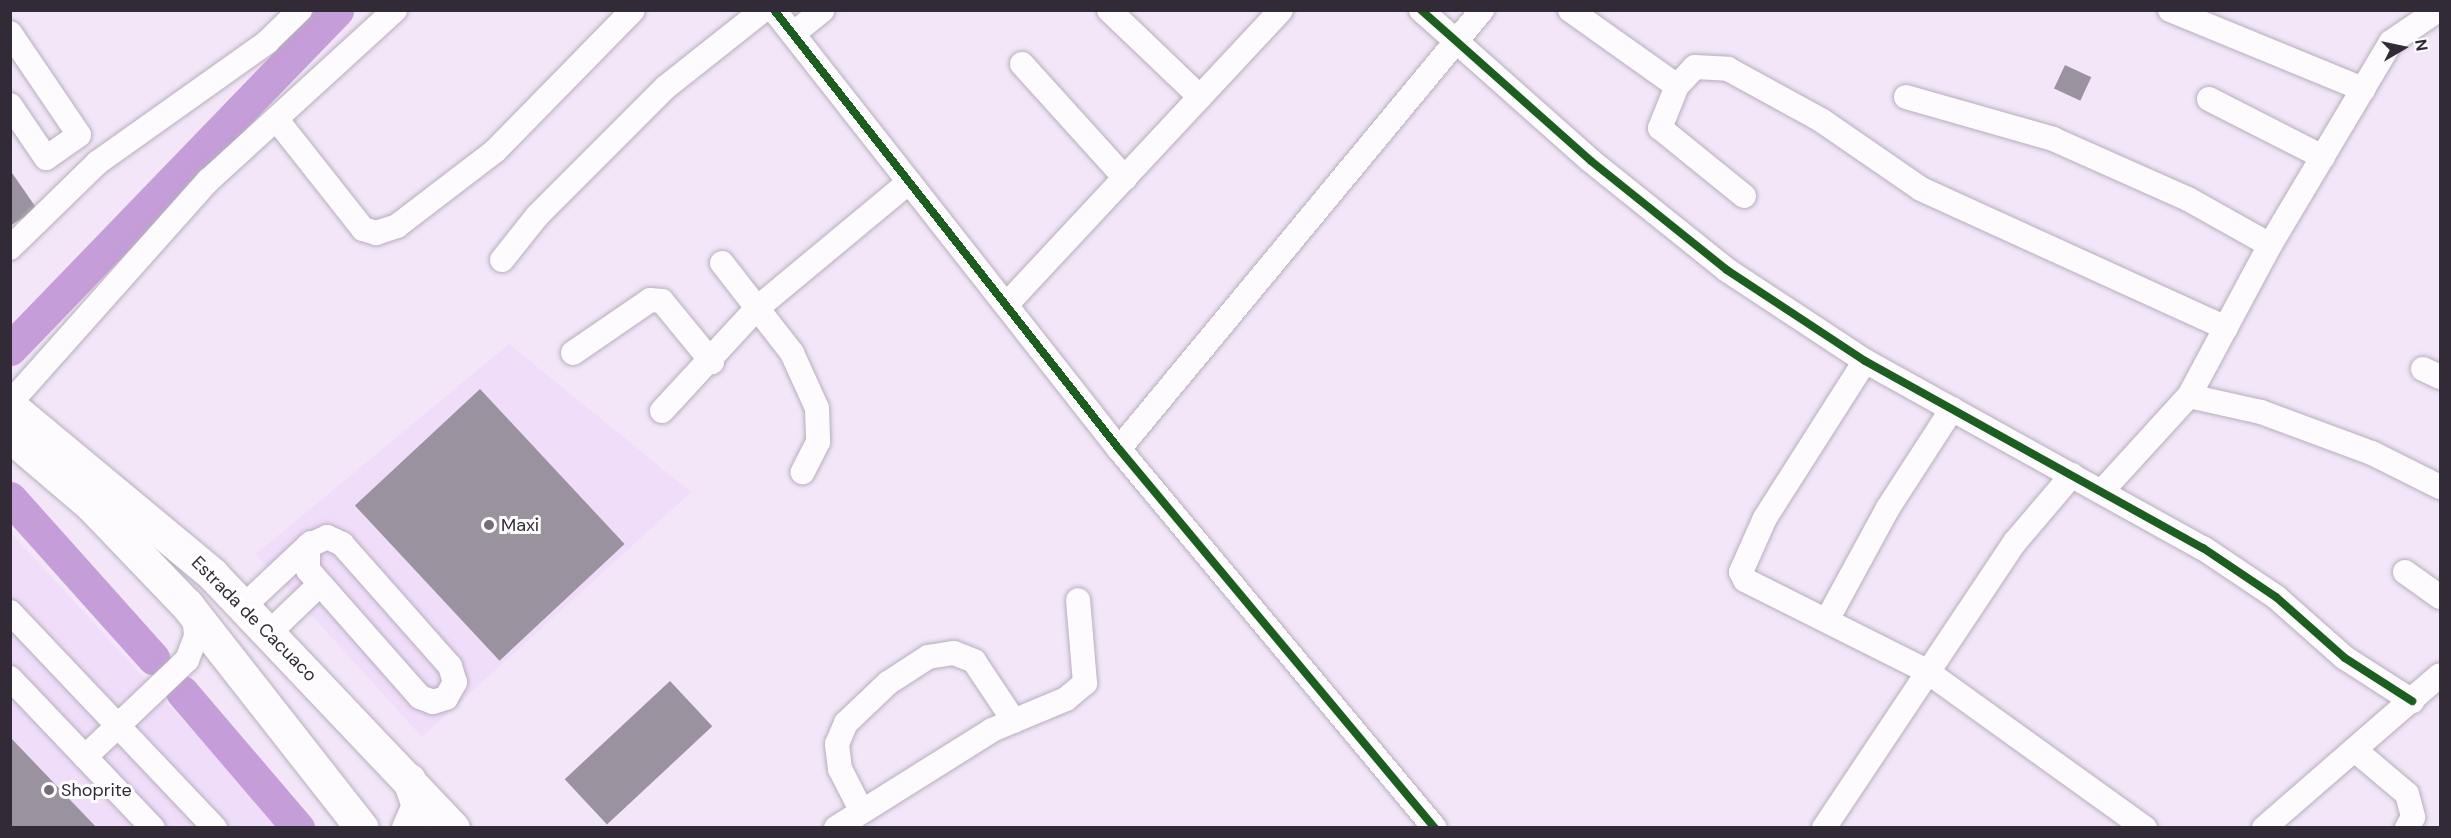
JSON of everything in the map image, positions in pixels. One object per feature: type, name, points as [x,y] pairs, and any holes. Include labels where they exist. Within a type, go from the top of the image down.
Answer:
[{"type":"highway","name":"Estrada de Cacuaco","points":[[10,405],[212,573],[453,828]]},
{"type":"highway","name":"Estrada de Cacuaco","points":[[15,448],[91,505],[194,613],[359,827]]},
{"type":"highway","points":[[408,828],[418,806],[409,780]]},
{"type":"street","points":[[10,248],[97,163],[267,42],[300,10]]},
{"type":"street","points":[[10,405],[209,180],[395,10]]},
{"type":"street","points":[[277,120],[363,229],[376,233],[397,226],[495,151],[633,10]]},
{"type":"street","points":[[502,260],[537,216],[666,87],[763,10]]},
{"type":"street","points":[[774,10],[1119,449],[1435,828]]},
{"type":"street","points":[[793,34],[823,10]]},
{"type":"street","points":[[1109,10],[1200,97]]},
{"type":"street","points":[[1006,305],[1281,10]]},
{"type":"street","points":[[1421,10],[1461,42],[1592,161],[1727,270],[1865,361],[2072,475],[2104,489],[2267,591],[2345,658],[2412,701]]},
{"type":"street","points":[[1119,449],[1461,42],[1482,10]]},
{"type":"street","points":[[1570,10],[1677,86]]},
{"type":"street","points":[[2170,10],[2363,89]]},
{"type":"street","points":[[2104,489],[2189,396],[2270,246],[2391,42],[2433,13]]},
{"type":"street","points":[[10,33],[79,135],[46,158],[10,105]]},
{"type":"street","points":[[1022,64],[1125,178]]},
{"type":"street","points":[[1744,196],[1660,128],[1677,86],[1695,67],[1728,69],[1821,120],[1921,189],[2226,328]]},
{"type":"street","points":[[1906,97],[2053,139],[2188,199],[2270,246]]},
{"type":"street","points":[[2209,99],[2323,157]]},
{"type":"street","points":[[662,411],[712,362],[756,309],[909,182]]},
{"type":"street","points":[[722,263],[792,352],[817,408],[818,442],[803,472]]},
{"type":"street","points":[[573,353],[650,300],[662,301],[712,362]]},
{"type":"street","points":[[1865,361],[1812,437],[1741,572],[1764,591],[1925,670],[2145,828]]},
{"type":"street","points":[[2189,396],[2261,412],[2372,453],[2440,487]]},
{"type":"street","points":[[1827,620],[1888,508],[1952,409]]},
{"type":"street","points":[[1824,828],[1925,670],[2015,542],[2072,475]]},
{"type":"street","points":[[244,606],[310,543],[327,537],[342,544],[450,666],[455,682],[449,695],[433,702],[420,697],[306,567],[310,543]]},
{"type":"street","points":[[2405,572],[2440,597]]},
{"type":"street","points":[[270,632],[320,584]]},
{"type":"street","points":[[836,828],[861,810],[1014,721],[1066,699],[1085,683],[1078,600]]},
{"type":"street","points":[[10,612],[215,828]]},
{"type":"street","points":[[85,757],[187,660],[196,636],[194,613]]},
{"type":"street","points":[[861,810],[840,769],[837,744],[846,723],[888,683],[928,657],[954,653],[974,661],[1014,721]]},
{"type":"street","points":[[187,660],[210,654],[233,661]]},
{"type":"street","points":[[2264,828],[2440,675]]},
{"type":"street","points":[[10,678],[153,828]]},
{"type":"street","points":[[2355,750],[2408,794],[2414,817],[2407,828]]},
{"type":"shaded area","points":[[509,344],[691,492],[422,737],[256,554]]},
{"type":"shaded area","points":[[11,533],[281,827],[11,827]]},
{"type":"building","points":[[2065,65],[2091,77],[2080,101],[2054,89]]},
{"type":"building","points":[[10,170],[37,209],[10,226]]},
{"type":"building","name":"Maxi","points":[[480,389],[625,544],[500,661],[355,506]]},
{"type":"building","points":[[670,681],[712,726],[607,825],[565,779]]},
{"type":"building","points":[[10,737],[97,828],[10,828]]},
{"type":"waterway","points":[[10,349],[337,10]]},
{"type":"waterway","points":[[10,498],[153,658]]},
{"type":"waterway","points":[[182,692],[298,828]]},
{"type":"cycle path","points":[[774,10],[1119,449],[1435,828]]},
{"type":"cycle path","points":[[1421,10],[1591,161],[1727,270],[1865,361],[2203,548],[2276,597],[2345,658],[2412,701]]},
{"type":"place","name":"Maxi","points":[[489,525]]},
{"type":"place","name":"Shoprite","points":[[49,790]]}]
